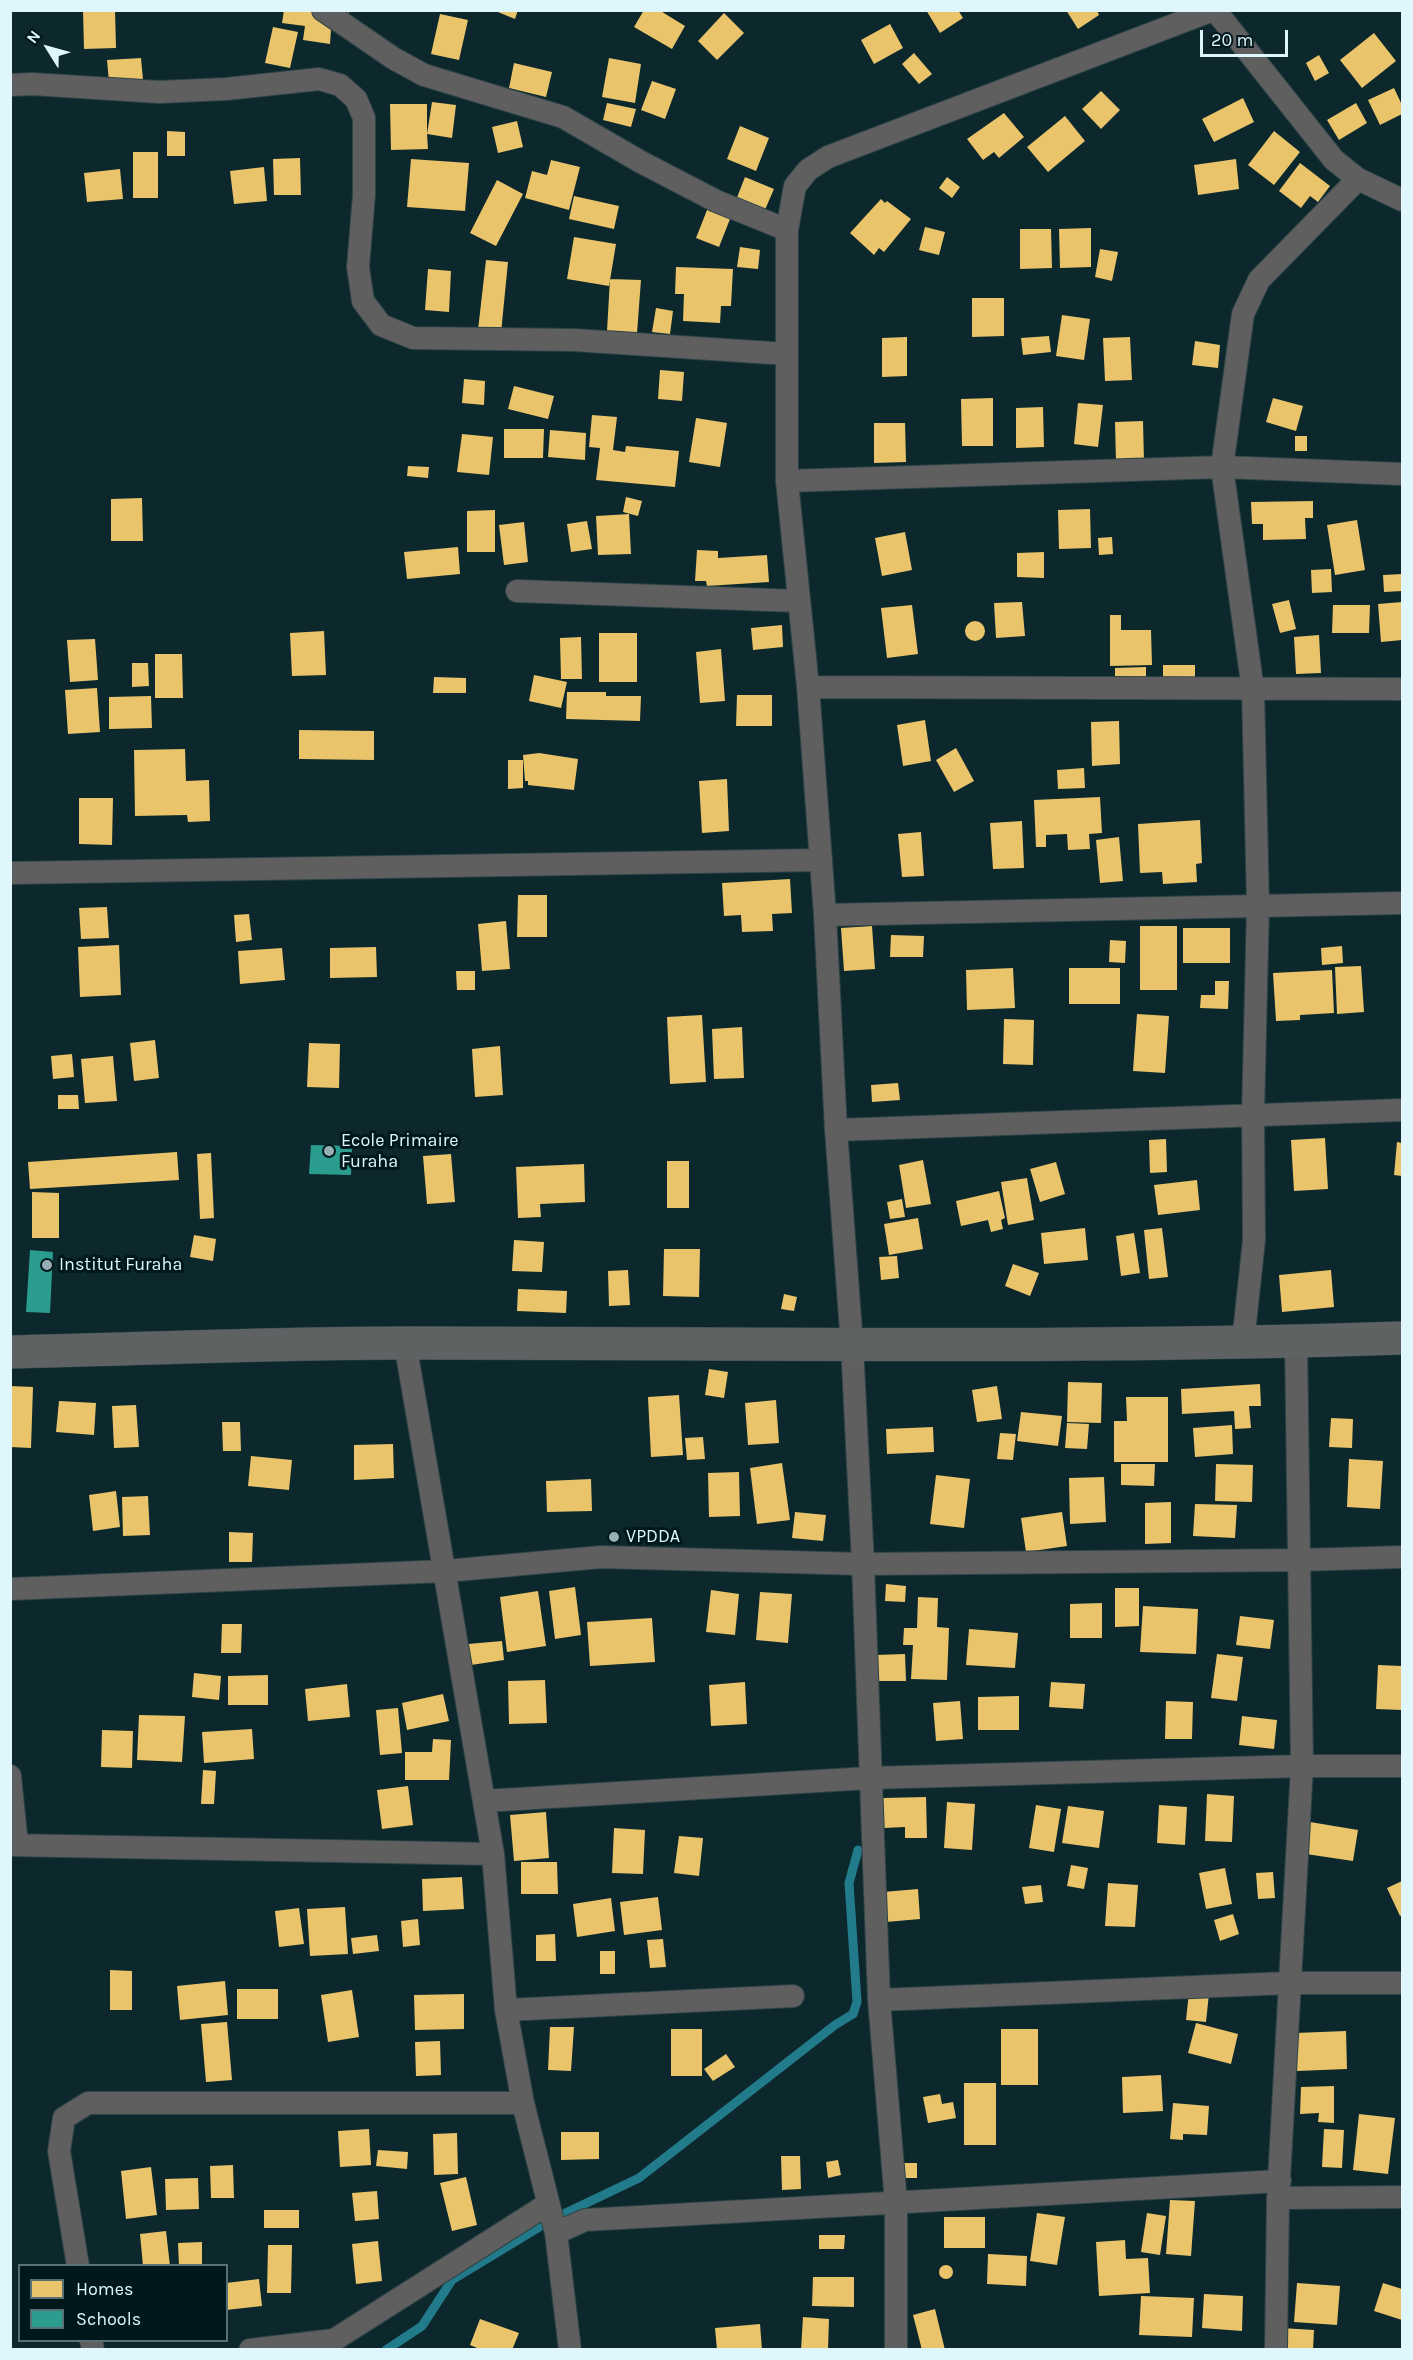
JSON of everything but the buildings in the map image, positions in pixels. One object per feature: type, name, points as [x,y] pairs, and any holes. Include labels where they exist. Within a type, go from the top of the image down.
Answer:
[{"type":"street","points":[[323,10],[393,58],[424,75],[563,117],[641,162],[716,201],[787,230]]},
{"type":"street","points":[[896,2349],[896,2203],[879,2000],[869,1778],[863,1564],[852,1345],[808,687],[787,481],[787,230],[795,186],[808,170],[828,157],[1214,10],[1334,160],[1358,179],[1402,200]]},
{"type":"street","points":[[10,85],[32,84],[159,92],[226,89],[319,79],[340,85],[356,99],[364,118],[364,195],[358,267],[363,301],[381,325],[413,338],[574,340],[787,354]]},
{"type":"street","points":[[1244,1342],[1254,1240],[1253,1114],[1257,906],[1253,690],[1222,467],[1243,314],[1259,280],[1358,179]]},
{"type":"street","points":[[787,481],[1222,467],[1402,474]]},
{"type":"street","points":[[517,591],[799,601]]},
{"type":"street","points":[[808,687],[1402,689]]},
{"type":"street","points":[[10,873],[821,860]]},
{"type":"street","points":[[825,915],[1402,903]]},
{"type":"street","points":[[836,1130],[1402,1110]]},
{"type":"street","points":[[10,1352],[405,1343],[852,1345],[1296,1342],[1402,1338]]},
{"type":"street","points":[[1276,2349],[1279,2190],[1302,1766],[1296,1342]]},
{"type":"street","points":[[405,1343],[493,1854],[506,2010],[523,2103],[550,2220],[556,2233],[570,2349]]},
{"type":"street","points":[[10,1589],[446,1571],[601,1557],[863,1564],[1402,1557]]},
{"type":"street","points":[[484,1801],[869,1778],[1302,1766],[1402,1766]]},
{"type":"street","points":[[10,1776],[14,1845],[493,1854]]},
{"type":"street","points":[[879,2000],[1289,1983],[1402,1983]]},
{"type":"street","points":[[506,2010],[793,1996]]},
{"type":"street","points":[[78,2264],[59,2151],[64,2118],[88,2103],[523,2103]]},
{"type":"street","points":[[556,2233],[585,2220],[896,2203],[1279,2190],[1402,2197]]},
{"type":"street","points":[[250,2349],[334,2340],[548,2204]]},
{"type":"waterway","points":[[386,2350],[422,2326],[452,2280],[551,2220],[639,2178],[835,2025],[853,2014],[857,2002],[849,1883],[858,1850]]},
{"type":"place","name":"Ecole Primaire Furaha","points":[[329,1151]]},
{"type":"place","name":"Institut Furaha","points":[[47,1265]]},
{"type":"place","name":"VPDDA","points":[[614,1537]]}]
